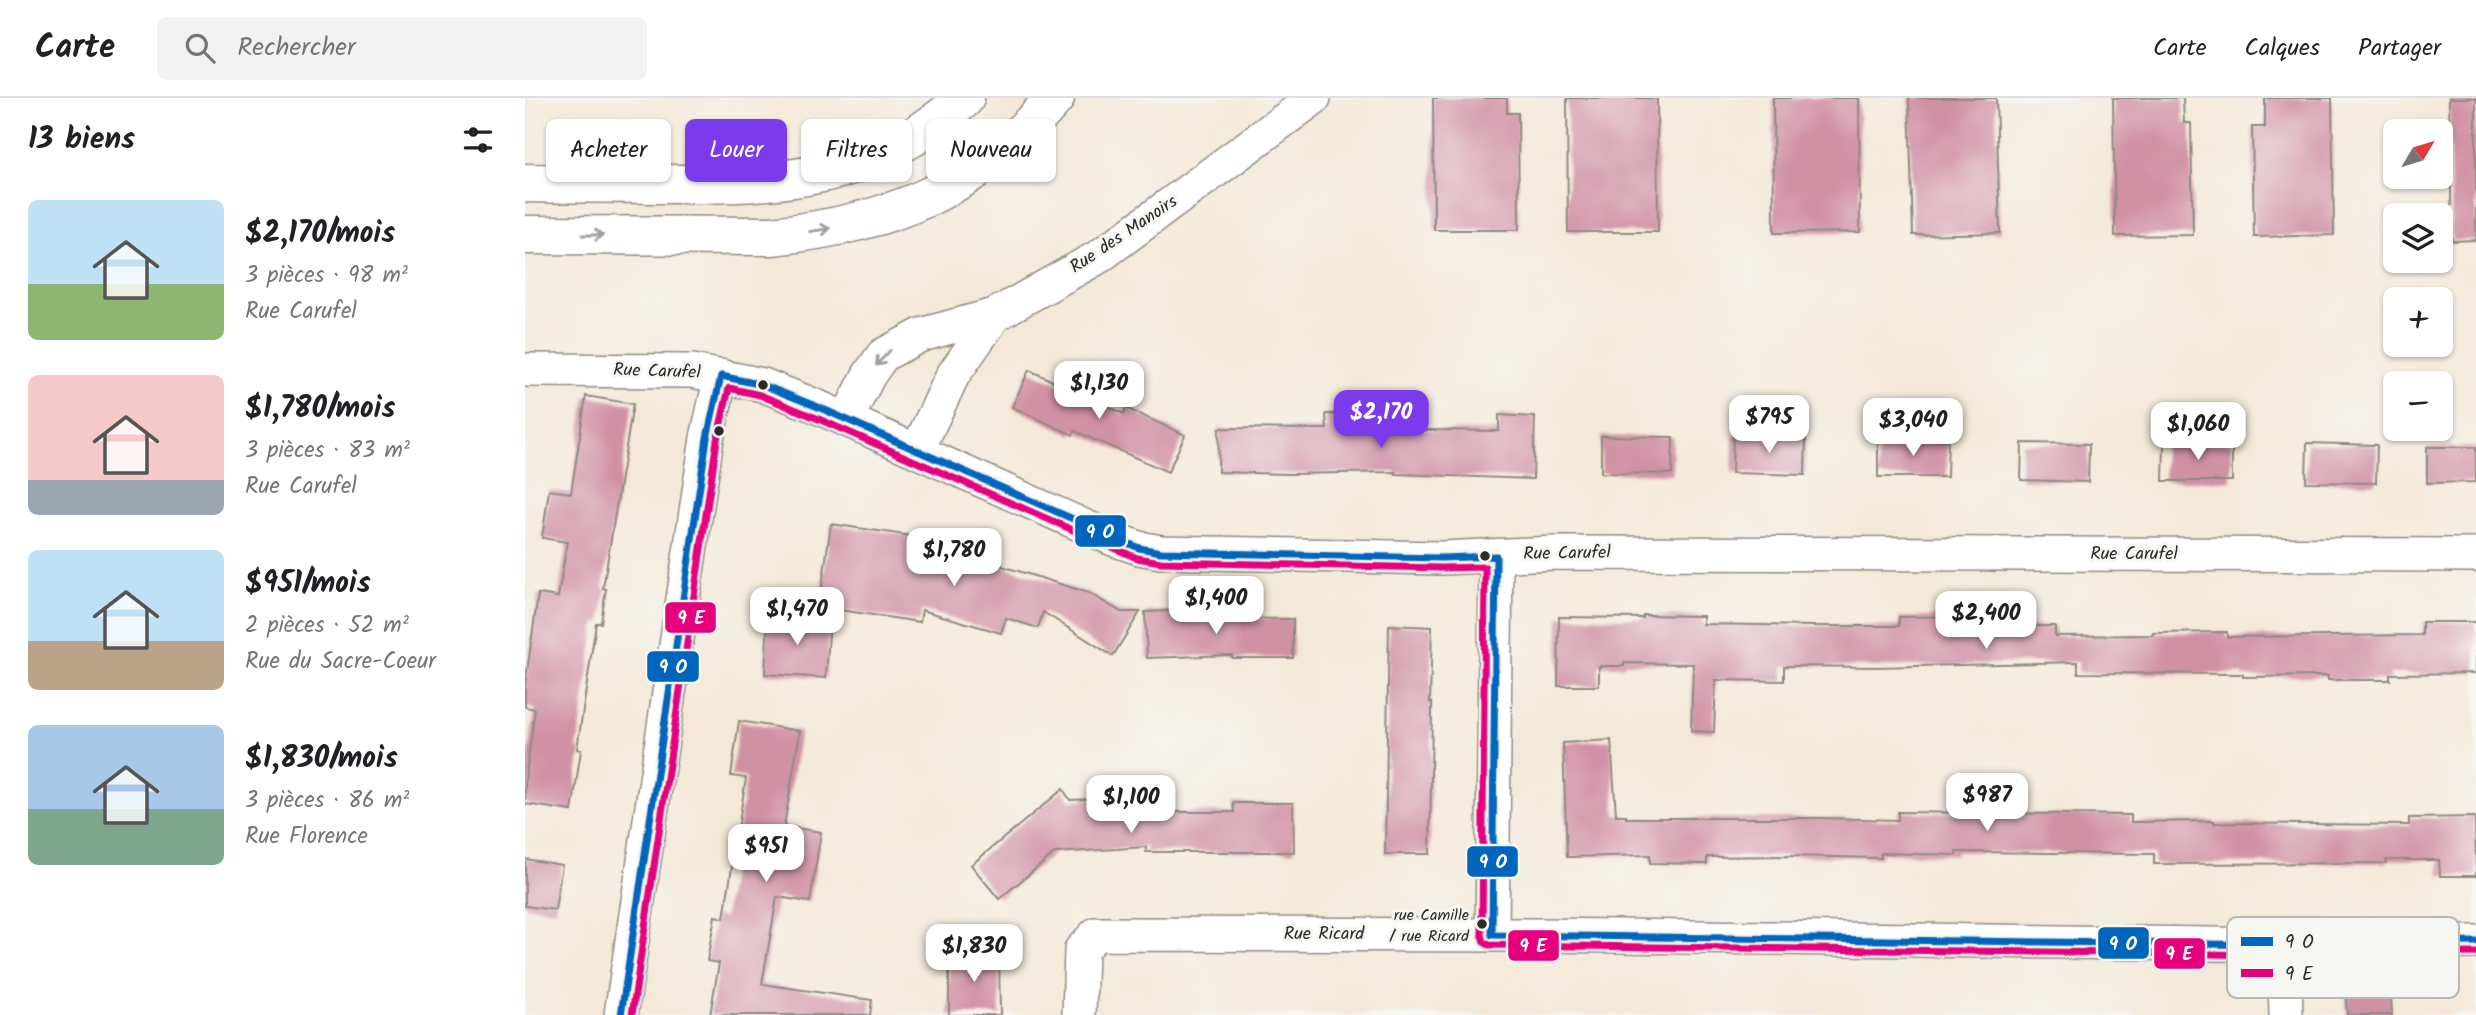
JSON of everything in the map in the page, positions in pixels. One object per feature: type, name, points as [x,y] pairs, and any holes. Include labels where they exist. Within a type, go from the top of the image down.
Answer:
[{"type":"highway","points":[[525,183],[725,185],[800,178],[835,171],[892,150],[945,116],[965,98]]},
{"type":"highway","points":[[525,235],[772,236],[864,222],[914,204],[961,179],[1025,131],[1055,98]]},
{"type":"street","name":"Rue des Manoirs","points":[[846,420],[869,375],[883,355],[921,335],[995,315],[1100,256],[1314,98]]},
{"type":"street","name":"Rue des Manoirs","points":[[916,451],[953,376],[995,315]]},
{"type":"street","name":"Rue Carufel","points":[[525,370],[692,371],[763,385],[1113,539],[1161,552],[1441,558],[1554,553],[2476,555]]},
{"type":"street","points":[[621,1015],[707,438],[721,376]]},
{"type":"street","points":[[1492,935],[1496,556]]},
{"type":"street","name":"Rue Ricard","points":[[1079,1015],[1081,950],[1096,934],[1492,935],[2227,944]]},
{"type":"building","points":[[1433,98],[1507,98],[1507,113],[1518,113],[1519,230],[1434,230]]},
{"type":"building","points":[[1567,98],[1657,98],[1658,232],[1568,232]]},
{"type":"building","points":[[1773,98],[1859,98],[1860,232],[1774,233]]},
{"type":"building","points":[[1909,98],[1996,98],[2000,233],[1913,235]]},
{"type":"building","points":[[2113,98],[2183,98],[2184,123],[2191,123],[2193,235],[2115,236]]},
{"type":"building","points":[[2265,98],[2332,98],[2334,235],[2254,237],[2252,127],[2265,127]]},
{"type":"building","points":[[2449,98],[2476,98],[2476,240],[2453,241],[2453,119],[2449,119]]},
{"type":"building","points":[[1029,370],[1124,414],[1126,408],[1185,435],[1168,472],[1075,431],[1073,435],[1012,407]]},
{"type":"building","points":[[586,396],[633,404],[603,588],[606,589],[601,623],[596,623],[577,749],[581,750],[572,811],[525,804],[525,780],[535,709],[525,707],[525,686],[538,594],[558,597],[567,542],[542,538],[549,490],[571,493]]},
{"type":"building","points":[[1326,414],[1361,414],[1361,429],[1499,431],[1499,415],[1535,417],[1533,479],[1396,472],[1218,472],[1219,428],[1327,429]]},
{"type":"building","points":[[1733,435],[1806,437],[1805,475],[1732,473]]},
{"type":"building","points":[[1601,436],[1673,437],[1672,474],[1601,473]]},
{"type":"building","points":[[1878,439],[1948,440],[1947,477],[1878,477]]},
{"type":"building","points":[[2022,443],[2089,444],[2088,482],[2021,480]]},
{"type":"building","points":[[2164,443],[2232,443],[2232,481],[2163,481]]},
{"type":"building","points":[[2307,443],[2377,445],[2376,483],[2306,482]]},
{"type":"building","points":[[2427,447],[2476,447],[2476,482],[2427,483]]},
{"type":"building","points":[[831,524],[932,539],[931,544],[1089,593],[1121,612],[1140,612],[1113,656],[1043,612],[1038,628],[1006,618],[1001,633],[922,610],[920,622],[819,607]]},
{"type":"building","points":[[1207,609],[1207,618],[1293,619],[1293,658],[1232,658],[1232,655],[1147,658],[1145,612]]},
{"type":"building","points":[[768,615],[830,620],[826,678],[765,674]]},
{"type":"building","points":[[1643,615],[1703,616],[1703,624],[1813,626],[1899,626],[1899,617],[1974,616],[1974,626],[2055,626],[2055,636],[2227,632],[2227,637],[2422,635],[2422,622],[2476,622],[2476,673],[2390,674],[2390,680],[2328,680],[2328,676],[2078,673],[2078,662],[1876,667],[1784,666],[1784,681],[1716,680],[1714,732],[1691,731],[1693,664],[1624,663],[1624,666],[1599,666],[1599,686],[1558,686],[1559,617],[1643,618]]},
{"type":"building","points":[[1389,625],[1432,627],[1430,854],[1385,854]]},
{"type":"building","points":[[739,721],[800,731],[784,826],[821,832],[810,902],[777,897],[762,984],[872,1000],[870,1015],[710,1015],[719,963],[707,961],[715,916],[724,918],[746,778],[731,776]]},
{"type":"building","points":[[1611,740],[1616,815],[1626,815],[1626,818],[1898,820],[1898,812],[2131,815],[2131,822],[2409,825],[2409,818],[2475,817],[2476,876],[2440,876],[2439,860],[2386,860],[2386,863],[2154,864],[2154,854],[1881,853],[1881,858],[1707,857],[1707,864],[1650,863],[1650,855],[1567,857],[1563,743]]},
{"type":"building","points":[[1063,789],[1070,800],[1109,798],[1110,812],[1234,812],[1233,803],[1293,803],[1294,852],[1146,852],[1146,847],[1055,853],[999,899],[971,865]]},
{"type":"building","points":[[525,859],[562,865],[555,910],[525,906]]},
{"type":"building","points":[[949,952],[999,952],[1000,1015],[949,1015]]},
{"type":"building","points":[[2346,998],[2391,998],[2392,1015],[2347,1015]]},
{"type":"transit line","points":[[621,1015],[707,438],[721,376],[763,385],[818,407],[1139,548],[1161,552],[1441,558],[1496,556],[1492,935],[2227,944]]},
{"type":"transit line","points":[[632,1015],[717,440],[729,388],[760,395],[814,417],[1137,558],[1161,562],[1485,567],[1482,935],[1484,942],[1489,945],[2227,954]]},
{"type":"transit line","points":[[2459,942],[2476,942]]},
{"type":"transit line","points":[[2459,953],[2476,953]]},
{"type":"place","name":"rue Camille / rue Ricard","points":[[1482,924]]}]
